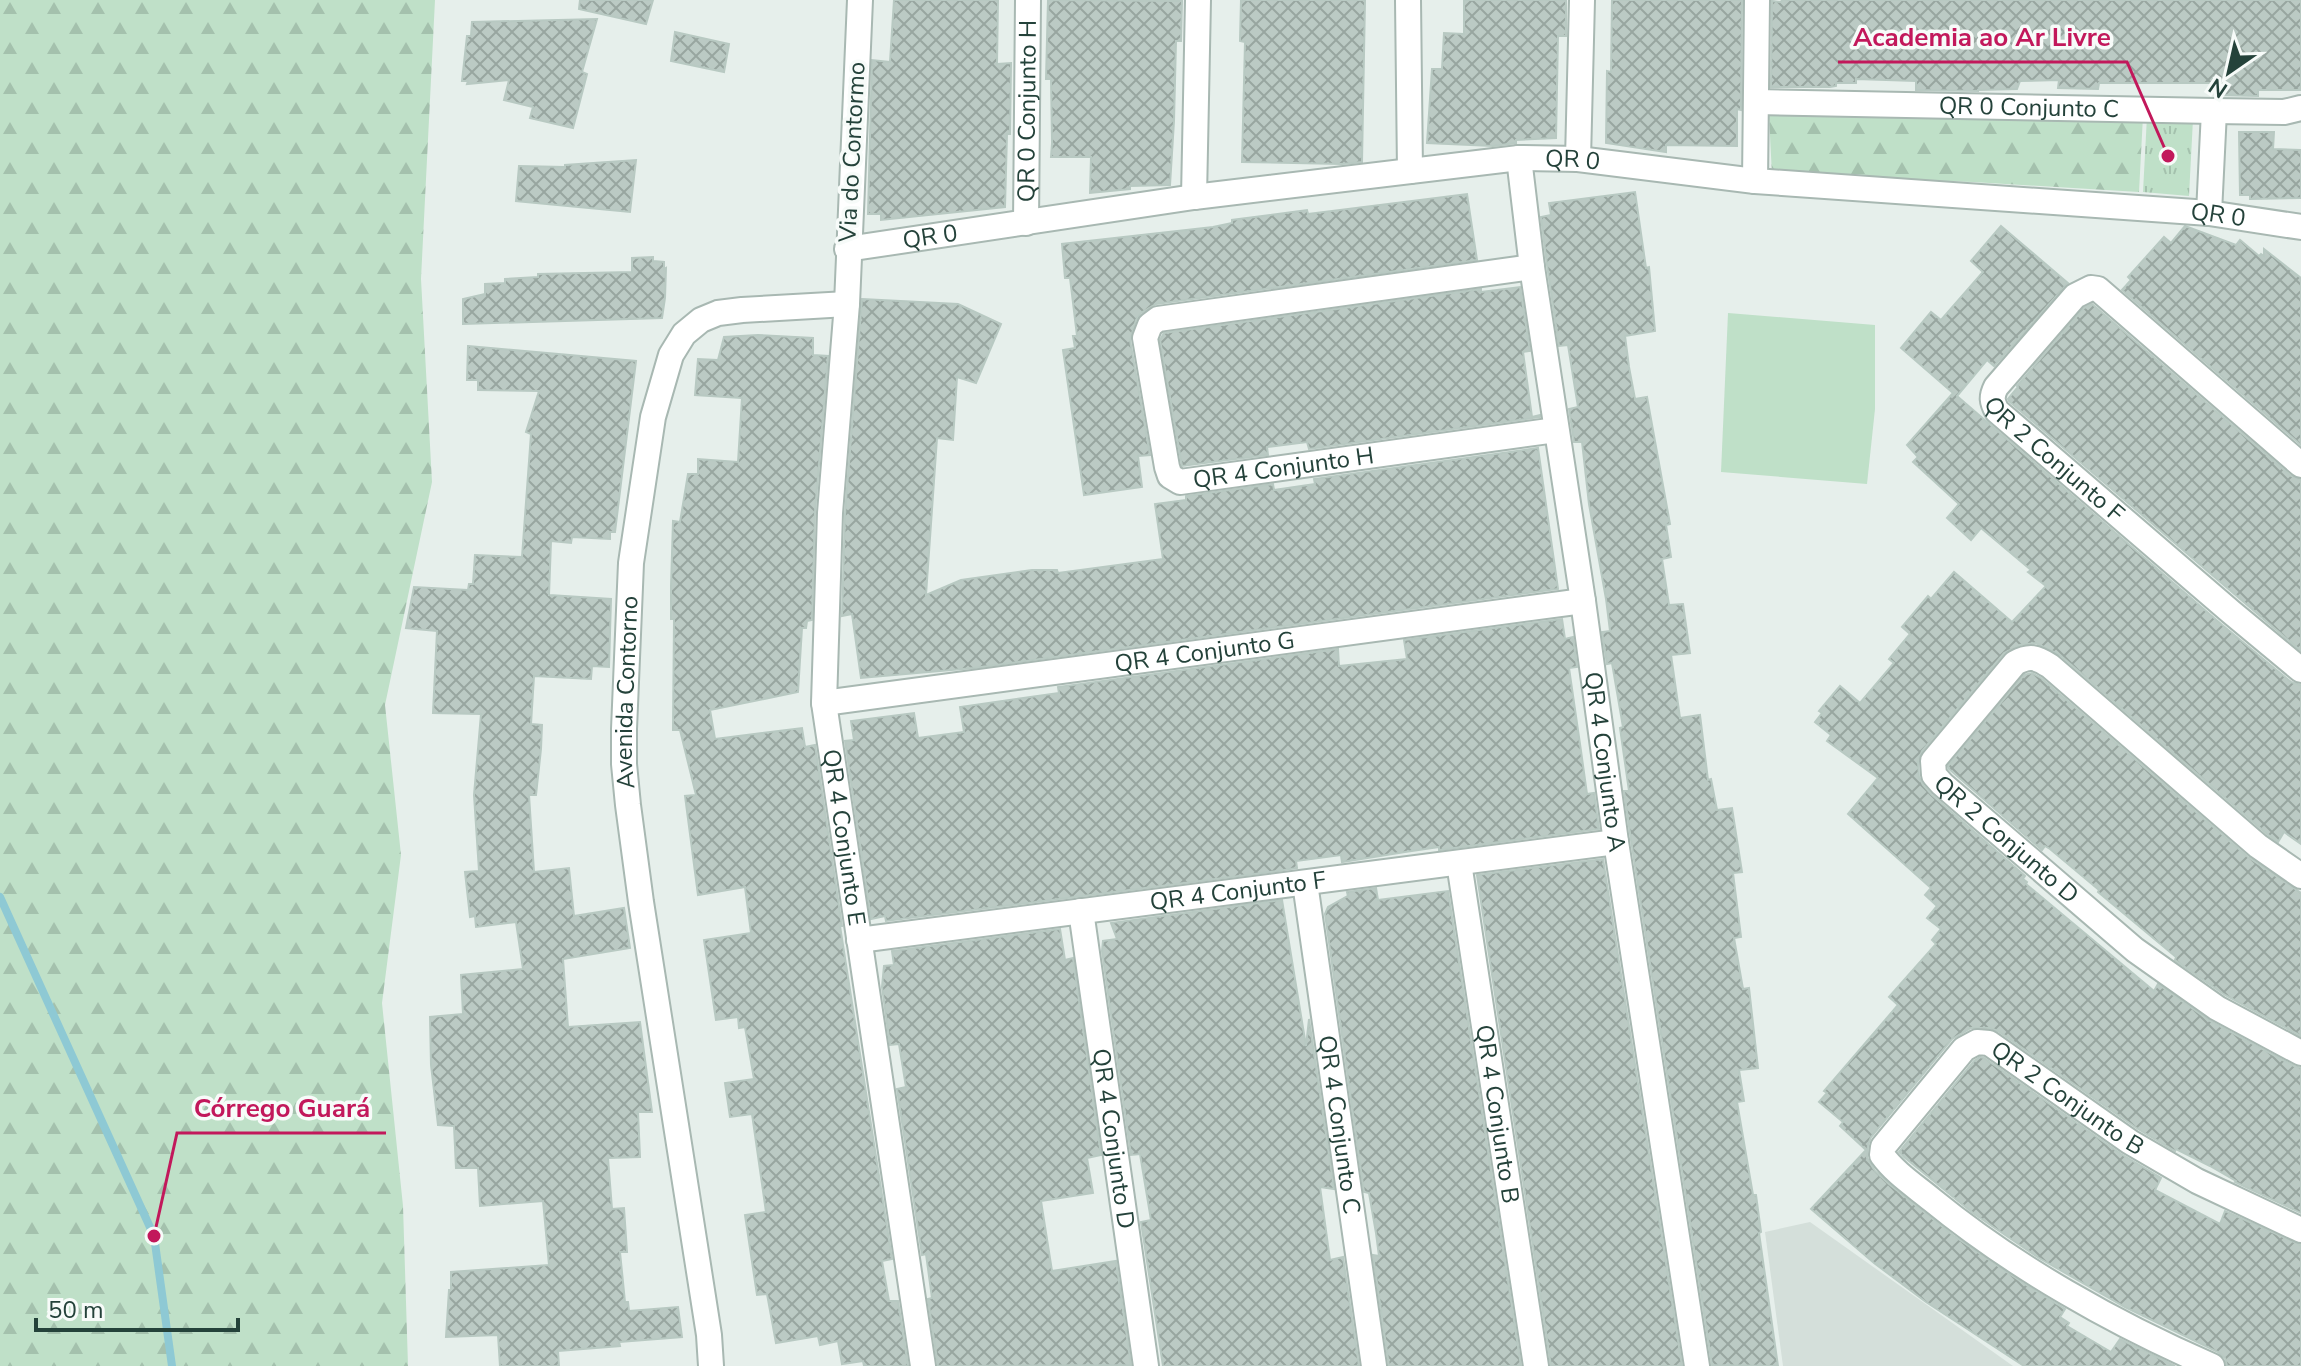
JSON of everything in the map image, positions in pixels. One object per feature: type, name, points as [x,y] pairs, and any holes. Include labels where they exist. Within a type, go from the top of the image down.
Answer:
[{"type":"street","name":"Via do Contormo","points":[[847,304],[860,0]]},
{"type":"street","name":"QR 0 Conjunto H","points":[[1026,223],[1028,0]]},
{"type":"street","points":[[1194,197],[1198,0]]},
{"type":"street","points":[[1408,0],[1410,171]]},
{"type":"street","points":[[1578,159],[1582,0]]},
{"type":"street","points":[[1755,181],[1757,0]]},
{"type":"street","name":"QR 0 Conjunto C","points":[[1757,102],[2284,112],[2301,108]]},
{"type":"street","points":[[2209,213],[2214,111]]},
{"type":"street","name":"QR 0","points":[[847,249],[1194,197],[1519,158],[1578,159],[1755,181],[2209,213],[2296,231]]},
{"type":"street","name":"QR 4 Conjunto A","points":[[1519,158],[1532,267],[1616,842],[1697,1366]]},
{"type":"street","name":"QR 4 Conjunto H","points":[[1532,267],[1158,319],[1150,325],[1145,338],[1167,467],[1170,476],[1180,482],[1556,430]]},
{"type":"street","name":"QR 2 Conjunto F","points":[[2301,465],[2098,289],[2083,290],[2075,296],[1992,395],[1997,411],[2301,670]]},
{"type":"street","name":"QR 4 Conjunto E","points":[[847,304],[830,513],[824,703],[923,1366]]},
{"type":"street","name":"Avenida Contorno","points":[[711,1366],[709,1335],[628,805],[624,740],[631,563],[653,417],[671,355],[684,334],[701,320],[718,313],[847,304]]},
{"type":"street","name":"QR 4 Conjunto G","points":[[824,703],[1583,601]]},
{"type":"street","name":"QR 2 Conjunto D","points":[[2301,876],[2258,846],[2038,658],[2028,656],[2015,663],[1933,761],[1934,775],[1942,784],[2135,950],[2217,1008],[2301,1053]]},
{"type":"street","name":"QR 4 Conjunto F","points":[[859,940],[1616,842]]},
{"type":"street","name":"QR 4 Conjunto B","points":[[1459,863],[1536,1366]]},
{"type":"street","name":"QR 4 Conjunto C","points":[[1305,883],[1374,1366]]},
{"type":"street","name":"QR 4 Conjunto D","points":[[1081,911],[1146,1366]]},
{"type":"street","name":"QR 2 Conjunto B","points":[[2212,1366],[2173,1349],[2039,1276],[1955,1219],[1918,1189],[1887,1162],[1882,1155],[1883,1147],[1964,1049],[1977,1042],[1989,1043],[2130,1142],[2197,1181],[2301,1230]]},
{"type":"shaded area","points":[[1810,1222],[2013,1366],[1783,1366],[1765,1232]]},
{"type":"green space","points":[[0,0],[435,0],[421,279],[432,482],[385,705],[401,855],[382,1003],[403,1206],[408,1366],[0,1366]]},
{"type":"green space","points":[[1769,116],[2143,116],[2139,192],[1772,175]]},
{"type":"green space","points":[[2147,116],[2193,119],[2189,196],[2143,192]]},
{"type":"green space","points":[[1728,313],[1875,325],[1875,409],[1867,484],[1721,472]]},
{"type":"building","points":[[580,0],[653,0],[646,24],[579,9]]},
{"type":"building","points":[[894,0],[998,0],[997,64],[1011,63],[1005,207],[881,220],[881,214],[868,214],[872,60],[890,62]]},
{"type":"building","points":[[1048,0],[1182,1],[1181,41],[1176,41],[1170,185],[1130,186],[1130,189],[1090,193],[1091,157],[1051,157],[1051,79],[1046,79]]},
{"type":"building","points":[[1241,0],[1365,0],[1362,162],[1242,162],[1245,42],[1240,41]]},
{"type":"building","points":[[1464,0],[1566,0],[1566,36],[1558,36],[1556,138],[1516,140],[1516,143],[1493,146],[1427,143],[1432,69],[1442,69],[1444,33],[1464,34]]},
{"type":"building","points":[[1612,0],[1742,0],[1741,110],[1737,109],[1737,146],[1666,145],[1666,152],[1606,143]]},
{"type":"building","points":[[2301,0],[2301,90],[2258,90],[2258,96],[2218,95],[2218,83],[2099,83],[2098,89],[2058,88],[2059,80],[2020,81],[2017,89],[1978,91],[1916,90],[1916,81],[1856,79],[1856,83],[1836,83],[1836,86],[1830,87],[1771,87],[1772,1]]},
{"type":"building","points":[[597,19],[582,72],[587,74],[573,128],[530,118],[533,107],[504,100],[509,80],[467,84],[468,81],[462,81],[467,36],[471,36],[472,22]]},
{"type":"building","points":[[675,32],[729,44],[724,72],[671,61]]},
{"type":"building","points":[[2239,132],[2274,132],[2273,149],[2301,150],[2301,198],[2250,199],[2250,195],[2240,195]]},
{"type":"building","points":[[636,160],[630,212],[516,201],[519,166],[565,167]]},
{"type":"building","points":[[1635,192],[1646,268],[1649,267],[1655,331],[1625,336],[1635,399],[1647,397],[1670,524],[1666,525],[1671,557],[1662,559],[1669,605],[1683,604],[1690,653],[1671,655],[1680,718],[1700,715],[1708,780],[1711,779],[1717,810],[1732,808],[1742,872],[1733,873],[1741,937],[1734,938],[1743,989],[1749,988],[1758,1068],[1739,1070],[1744,1101],[1737,1102],[1753,1195],[1756,1195],[1778,1366],[1712,1365],[1624,791],[1629,791],[1620,728],[1623,727],[1612,663],[1607,664],[1602,632],[1610,631],[1606,599],[1589,504],[1582,442],[1574,442],[1569,409],[1578,407],[1568,345],[1559,346],[1541,217],[1551,215],[1549,203]]},
{"type":"building","points":[[1467,194],[1477,260],[1156,304],[1141,313],[1130,340],[1150,455],[1138,456],[1142,487],[1084,495],[1063,350],[1075,348],[1073,336],[1077,336],[1070,278],[1065,278],[1062,244],[1213,227],[1232,223],[1232,220],[1307,210],[1308,214]]},
{"type":"building","points":[[2001,226],[2068,283],[1994,366],[1987,360],[1957,396],[2221,624],[2291,682],[2301,685],[2301,844],[2284,832],[2278,842],[2267,834],[2060,655],[2036,643],[2020,645],[2004,653],[1922,751],[1918,762],[1919,777],[1932,795],[2025,876],[2026,884],[2154,991],[2158,984],[2210,1021],[2301,1068],[2301,1213],[2235,1182],[2138,1129],[1990,1028],[1971,1028],[1952,1039],[1871,1137],[1867,1158],[1889,1184],[1954,1236],[2065,1309],[2060,1317],[2069,1323],[2067,1326],[2111,1352],[2120,1339],[2175,1366],[2024,1366],[1926,1302],[1811,1209],[1866,1150],[1840,1126],[1843,1122],[1819,1102],[1827,1093],[1824,1091],[1898,1005],[1889,997],[1936,944],[1932,940],[1941,929],[1927,918],[1937,906],[1925,895],[1931,888],[1848,814],[1878,778],[1827,741],[1831,735],[1815,722],[1822,713],[1819,711],[1840,686],[1860,703],[1894,663],[1889,659],[1910,634],[1902,627],[1928,596],[1931,599],[1954,572],[2012,622],[2046,586],[1981,528],[1971,540],[1947,518],[1959,504],[1913,462],[1918,457],[1907,445],[1953,393],[1901,348],[1931,312],[1941,320],[1983,272],[1971,261]]},
{"type":"building","points":[[2185,226],[2236,245],[2240,240],[2259,256],[2264,256],[2264,249],[2301,278],[2301,445],[2122,290],[2131,280],[2128,277],[2164,237],[2171,243]]},
{"type":"building","points":[[653,257],[653,261],[664,262],[666,268],[662,318],[463,324],[463,299],[485,294],[485,284],[538,277],[538,274],[632,272],[632,258]]},
{"type":"building","points":[[1520,287],[1530,351],[1523,352],[1532,417],[1540,417],[1309,449],[1307,442],[1267,447],[1268,455],[1182,466],[1160,340],[1164,333],[1481,289],[1481,292]]},
{"type":"building","points":[[862,299],[958,304],[1001,324],[976,383],[957,377],[953,440],[937,438],[926,595],[961,580],[1032,570],[1057,570],[1058,573],[1163,559],[1155,504],[1186,500],[1186,496],[1273,484],[1274,490],[1315,484],[1314,479],[1538,448],[1558,589],[974,668],[861,678],[852,614],[842,616],[845,514]]},
{"type":"building","points":[[2092,304],[2291,476],[2301,480],[2301,651],[2009,401],[2017,386],[2084,308]]},
{"type":"building","points":[[724,337],[813,338],[813,355],[828,356],[815,512],[812,620],[807,621],[806,628],[802,628],[798,692],[710,710],[715,739],[802,728],[805,747],[815,745],[892,1259],[882,1261],[889,1301],[898,1301],[908,1366],[864,1366],[863,1361],[842,1364],[838,1341],[820,1345],[818,1336],[776,1343],[767,1294],[757,1295],[745,1215],[766,1212],[752,1114],[730,1117],[725,1083],[754,1079],[745,1027],[739,1028],[738,1017],[716,1020],[704,940],[751,933],[745,887],[698,895],[685,796],[696,795],[680,730],[673,730],[673,521],[680,522],[688,474],[698,474],[698,459],[738,462],[742,398],[695,395],[698,359],[718,360]]},
{"type":"building","points":[[468,346],[636,361],[615,532],[610,532],[610,539],[572,537],[571,543],[551,541],[549,595],[611,599],[609,667],[592,666],[591,679],[534,676],[531,724],[542,725],[541,749],[536,795],[529,795],[534,872],[569,868],[574,916],[624,908],[630,948],[563,959],[568,1027],[640,1022],[652,1112],[638,1112],[640,1157],[608,1158],[612,1209],[624,1208],[627,1252],[620,1252],[625,1302],[628,1302],[629,1311],[678,1307],[682,1337],[558,1351],[559,1366],[500,1366],[498,1335],[446,1337],[451,1272],[549,1265],[543,1201],[480,1206],[478,1168],[456,1168],[454,1126],[438,1125],[431,1065],[430,1017],[463,1014],[461,975],[523,969],[516,922],[476,927],[475,916],[470,917],[465,872],[479,871],[474,795],[481,714],[433,713],[437,631],[406,628],[414,587],[468,590],[469,584],[473,584],[475,555],[522,557],[531,434],[526,432],[539,391],[478,390],[478,380],[467,380]]},
{"type":"building","points":[[1562,619],[1565,639],[1573,637],[1577,667],[1569,668],[1587,794],[1594,793],[1599,829],[1439,850],[1439,847],[1342,862],[1341,855],[1296,861],[1297,868],[1278,871],[886,921],[885,916],[871,919],[845,741],[854,740],[851,721],[914,713],[918,738],[964,732],[960,707],[1059,693],[1058,687],[1338,649],[1339,666],[1407,659],[1404,640]]},
{"type":"building","points":[[2032,673],[2248,857],[2301,893],[2301,1036],[2225,995],[2175,960],[2176,957],[2099,890],[2050,849],[2045,846],[2042,850],[1949,769],[1948,766],[2024,675]]},
{"type":"building","points":[[1603,859],[1682,1366],[1551,1366],[1477,875]]},
{"type":"building","points":[[1376,888],[1378,900],[1448,891],[1521,1366],[1389,1366],[1373,1255],[1379,1256],[1376,1233],[1369,1193],[1364,1192],[1325,914],[1328,907],[1348,896],[1347,892]]},
{"type":"building","points":[[1282,900],[1306,1046],[1309,1019],[1334,1189],[1320,1187],[1330,1260],[1343,1257],[1359,1366],[1163,1366],[1141,1222],[1151,1220],[1140,1154],[1131,1155],[1103,941],[1117,939],[1111,923]]},
{"type":"building","points":[[1060,929],[1065,960],[1073,958],[1101,1155],[1087,1158],[1093,1193],[1041,1201],[1052,1271],[1116,1261],[1131,1365],[938,1366],[928,1299],[932,1298],[926,1254],[922,1255],[897,1089],[906,1087],[899,1044],[890,1045],[882,987],[884,966],[894,965],[892,951]]},
{"type":"building","points":[[1980,1057],[2161,1178],[2155,1190],[2220,1224],[2225,1211],[2301,1245],[2301,1366],[2227,1366],[2225,1358],[2218,1352],[2125,1307],[2039,1258],[1973,1213],[1904,1157],[1899,1152]]},
{"type":"waterway","points":[[0,897],[154,1236],[172,1366]]},
{"type":"place","name":"Academia ao Ar Livre","points":[[2168,156]]},
{"type":"place","name":"Córrego Guará","points":[[154,1236]]}]
